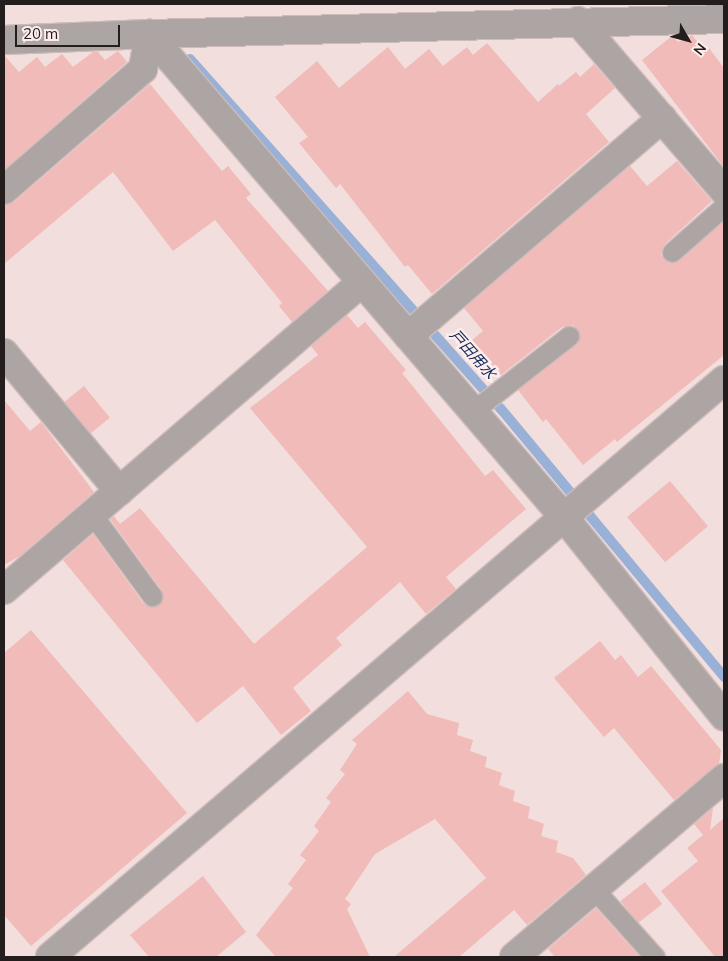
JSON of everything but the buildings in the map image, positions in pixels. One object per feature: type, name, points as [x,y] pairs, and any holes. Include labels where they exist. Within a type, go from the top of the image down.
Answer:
[{"type":"street","points":[[4,40],[578,21],[724,19]]},
{"type":"street","points":[[578,21],[724,191]]},
{"type":"street","points":[[4,190],[143,69],[149,34]]},
{"type":"street","points":[[149,34],[563,516],[724,716]]},
{"type":"street","points":[[408,336],[662,118]]},
{"type":"street","points":[[4,590],[362,282]]},
{"type":"street","points":[[4,353],[119,491]]},
{"type":"street","points":[[50,957],[724,380]]},
{"type":"street","points":[[514,957],[724,778]]},
{"type":"lane","points":[[672,252],[724,206]]},
{"type":"lane","points":[[473,411],[569,336]]},
{"type":"lane","points":[[92,514],[152,596]]},
{"type":"lane","points":[[594,889],[655,957]]},
{"type":"waterway","name":"戸田用水","points":[[190,59],[501,409],[724,677]]}]
